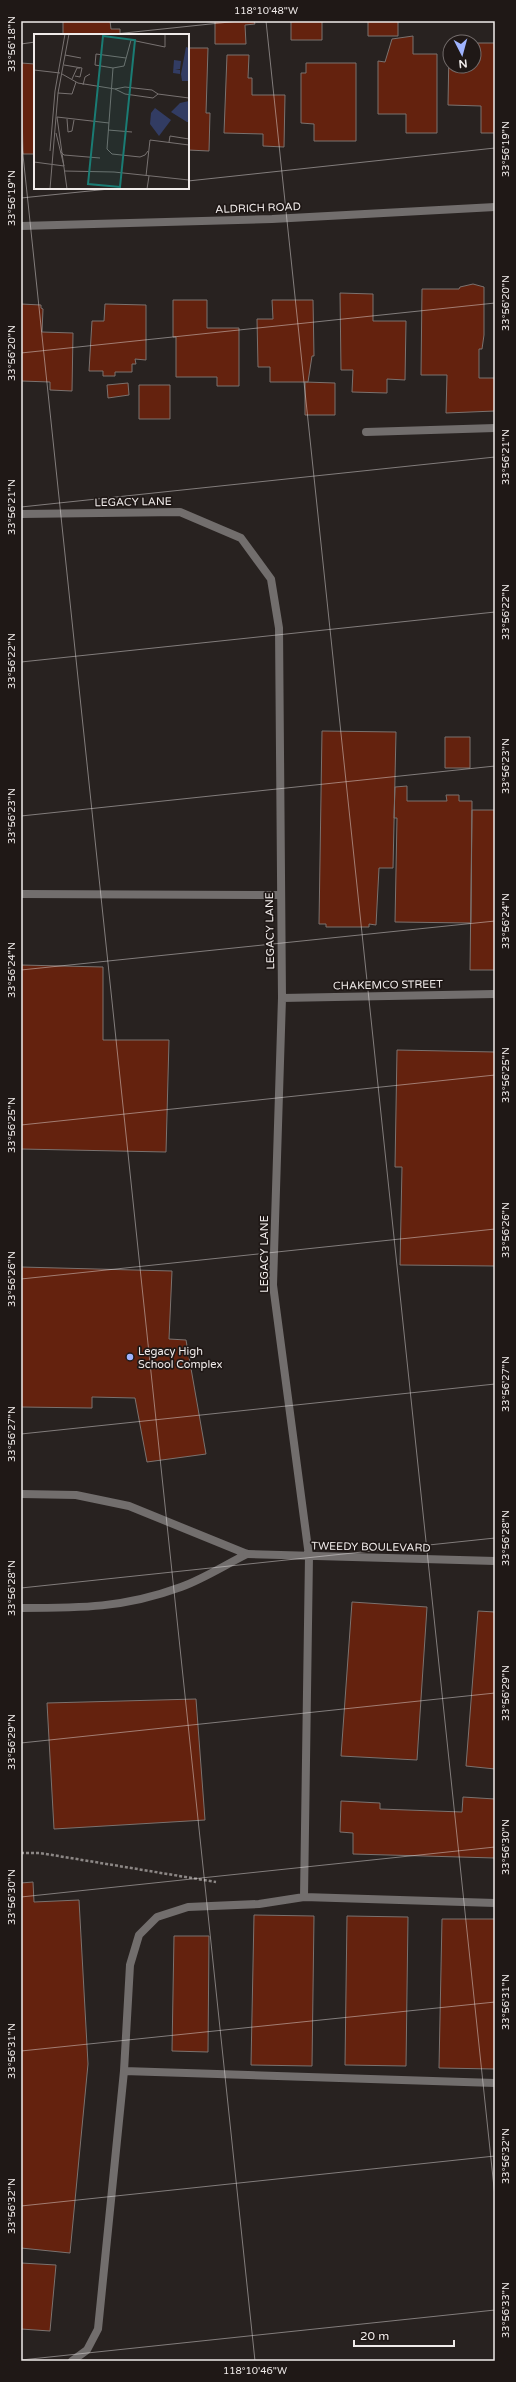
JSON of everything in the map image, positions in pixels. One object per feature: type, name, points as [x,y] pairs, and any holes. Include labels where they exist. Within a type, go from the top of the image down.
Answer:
[{"type":"street","name":"ALDRICH ROAD","points":[[21,226],[272,219],[495,207]]},
{"type":"street","points":[[366,432],[495,428]]},
{"type":"street","name":"LEGACY LANE","points":[[21,514],[180,512],[241,538],[271,579],[279,628],[282,998],[273,1285],[310,1556],[304,1897]]},
{"type":"street","points":[[21,894],[281,895]]},
{"type":"street","name":"CHAKEMCO STREET","points":[[282,998],[495,994]]},
{"type":"street","name":"TWEEDY BOULEVARD","points":[[21,1494],[76,1495],[129,1506],[247,1554],[495,1561]]},
{"type":"street","name":"TWEEDY BOULEVARD","points":[[21,1608],[90,1608],[138,1601],[182,1587],[247,1554]]},
{"type":"street","points":[[72,2361],[87,2350],[98,2329],[124,2072],[130,1965],[139,1935],[158,1917],[188,1907],[258,1904],[304,1897],[495,1903]]},
{"type":"street","points":[[124,2072],[495,2083]]},
{"type":"path","points":[[21,1853],[40,1853],[218,1883]]},
{"type":"building","points":[[63,21],[110,21],[111,29],[120,29],[120,34],[63,34]]},
{"type":"building","points":[[215,21],[254,21],[255,24],[245,25],[246,44],[215,44]]},
{"type":"building","points":[[291,21],[322,21],[322,40],[291,40]]},
{"type":"building","points":[[368,21],[398,21],[398,36],[368,36]]},
{"type":"building","points":[[413,36],[413,54],[437,54],[437,133],[406,133],[406,114],[378,114],[378,61],[385,62],[392,39]]},
{"type":"building","points":[[482,43],[495,43],[495,133],[481,133],[481,106],[448,105],[449,74],[482,74]]},
{"type":"building","points":[[189,48],[208,48],[206,113],[210,113],[209,151],[189,150]]},
{"type":"building","points":[[227,55],[249,55],[248,78],[252,78],[252,95],[285,95],[284,147],[263,146],[263,134],[224,133]]},
{"type":"building","points":[[21,63],[34,64],[34,154],[23,154]]},
{"type":"building","points":[[306,63],[356,63],[356,141],[314,141],[314,124],[301,123],[301,73],[306,73]]},
{"type":"building","points":[[473,284],[484,287],[484,335],[482,349],[479,349],[479,378],[495,378],[495,411],[446,413],[447,375],[421,375],[422,289],[459,289],[460,287]]},
{"type":"building","points":[[340,293],[373,294],[373,321],[406,321],[405,380],[387,379],[387,393],[352,392],[353,370],[341,370]]},
{"type":"building","points":[[173,300],[207,300],[207,328],[239,328],[239,386],[217,386],[217,377],[176,377],[176,337],[173,337]]},
{"type":"building","points":[[272,300],[313,300],[314,356],[312,356],[308,382],[270,382],[270,367],[258,367],[257,319],[273,319]]},
{"type":"building","points":[[21,304],[41,305],[41,308],[43,309],[42,332],[73,333],[72,391],[50,390],[50,382],[21,381]]},
{"type":"building","points":[[105,304],[146,305],[146,360],[135,359],[136,364],[132,364],[132,372],[115,372],[115,376],[103,376],[103,371],[89,371],[92,321],[104,321]]},
{"type":"building","points":[[305,382],[335,383],[335,415],[305,415]]},
{"type":"building","points":[[128,383],[129,395],[108,398],[107,385]]},
{"type":"building","points":[[139,385],[170,385],[170,419],[139,419]]},
{"type":"building","points":[[322,731],[396,732],[393,868],[379,868],[376,925],[369,924],[369,927],[326,927],[326,924],[319,924]]},
{"type":"building","points":[[445,737],[470,737],[470,768],[445,768]]},
{"type":"building","points":[[407,786],[407,801],[447,801],[446,795],[459,795],[459,801],[472,801],[471,923],[395,922],[397,818],[394,818],[395,787]]},
{"type":"building","points":[[472,810],[495,810],[495,970],[470,970]]},
{"type":"building","points":[[21,965],[103,967],[103,1040],[169,1040],[166,1152],[21,1149]]},
{"type":"building","points":[[397,1050],[495,1052],[495,1266],[400,1265],[402,1167],[395,1167]]},
{"type":"building","points":[[21,1267],[172,1271],[169,1339],[186,1340],[206,1454],[147,1462],[135,1398],[92,1397],[92,1408],[21,1407]]},
{"type":"building","points":[[352,1602],[427,1607],[417,1760],[341,1756]]},
{"type":"building","points":[[478,1611],[495,1612],[495,1769],[466,1766]]},
{"type":"building","points":[[196,1699],[205,1820],[54,1829],[47,1703]]},
{"type":"building","points":[[463,1797],[495,1799],[495,1858],[353,1854],[353,1833],[340,1832],[341,1801],[380,1803],[380,1809],[462,1812]]},
{"type":"building","points":[[33,1882],[34,1902],[79,1900],[88,2064],[70,2253],[21,2248],[21,1883]]},
{"type":"building","points":[[254,1915],[314,1916],[312,2066],[251,2065]]},
{"type":"building","points":[[347,1916],[408,1917],[406,2066],[345,2065]]},
{"type":"building","points":[[442,1919],[495,1919],[495,2069],[439,2068]]},
{"type":"building","points":[[174,1936],[209,1936],[208,2052],[172,2051]]},
{"type":"building","points":[[21,2263],[56,2265],[50,2331],[21,2329]]},
{"type":"place","name":"Legacy High School Complex","points":[[130,1357]]}]
